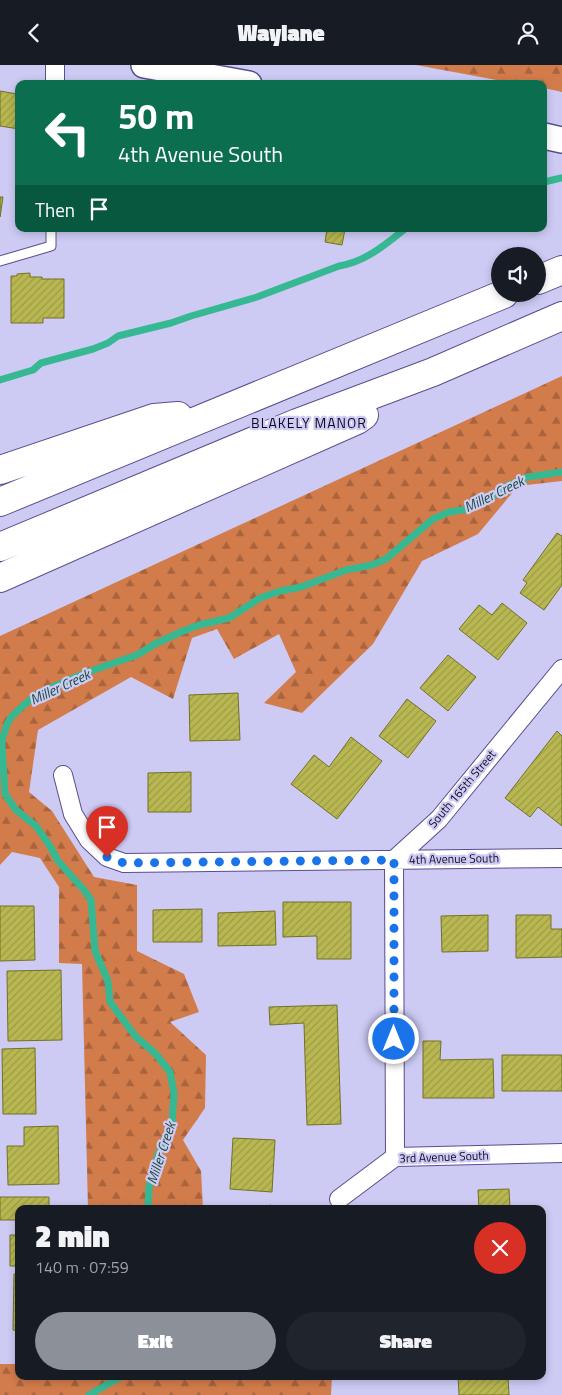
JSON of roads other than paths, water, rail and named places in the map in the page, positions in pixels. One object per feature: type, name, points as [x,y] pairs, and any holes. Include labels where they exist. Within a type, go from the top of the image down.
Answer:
[{"type":"highway","points":[[546,277],[562,270]]},
{"type":"highway","points":[[0,502],[491,299]]},
{"type":"highway","points":[[0,547],[298,423],[433,372],[562,316]]},
{"type":"highway","points":[[0,578],[357,420],[433,372]]},
{"type":"highway","points":[[0,470],[154,418],[214,413]]},
{"type":"main road","points":[[144,65],[227,80]]},
{"type":"main road","points":[[547,136],[562,139]]},
{"type":"street","points":[[54,65],[55,80]]},
{"type":"street","name":"South 165th Street","points":[[394,860],[439,819],[562,669]]},
{"type":"street","name":"4th Avenue South","points":[[63,775],[73,814],[88,840],[107,857],[124,863],[562,858]]},
{"type":"street","points":[[394,860],[395,1157]]},
{"type":"street","name":"3rd Avenue South","points":[[339,1199],[395,1157],[562,1153]]},
{"type":"lane","points":[[0,261],[51,246],[51,232]]},
{"type":"waterway","points":[[547,181],[561,178]]},
{"type":"waterway","points":[[0,380],[33,370],[41,363],[93,349],[108,343],[118,336],[171,323],[257,297],[357,261],[374,252],[401,232]]},
{"type":"waterway","name":"Miller Creek","points":[[148,1205],[149,1187],[157,1158],[172,1124],[174,1093],[170,1072],[155,1053],[136,1037],[110,1002],[108,981],[95,951],[91,900],[58,861],[36,826],[16,810],[5,794],[2,740],[7,724],[12,716],[39,693],[85,673],[137,655],[183,631],[229,618],[260,598],[280,591],[301,587],[346,570],[372,565],[386,559],[433,519],[449,512],[468,509],[485,501],[507,486],[528,477],[562,472]]},
{"type":"waterway","name":"Miller Creek","points":[[89,1395],[115,1380]]},
{"type":"district","name":"BLAKELY MANOR","points":[[309,423]]}]
